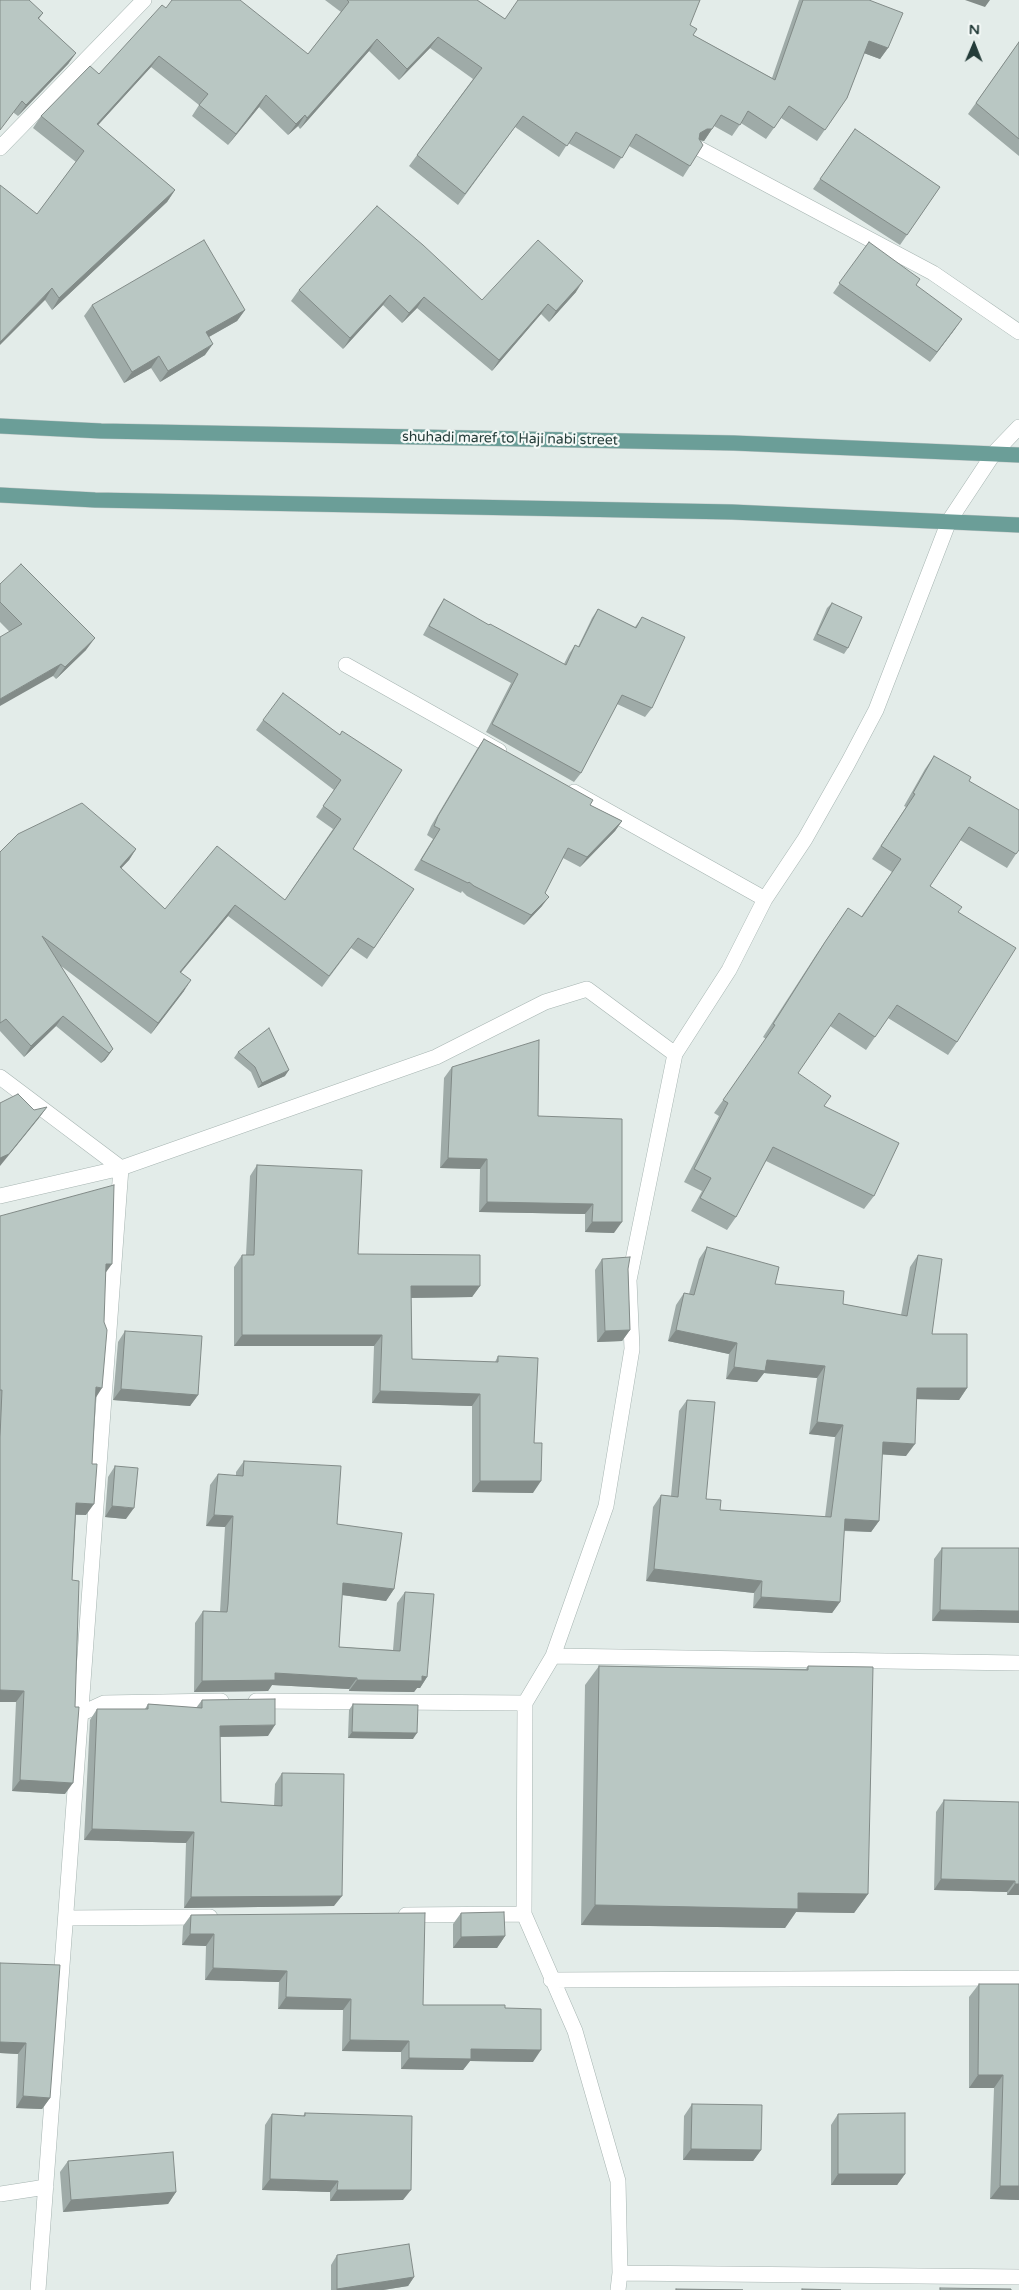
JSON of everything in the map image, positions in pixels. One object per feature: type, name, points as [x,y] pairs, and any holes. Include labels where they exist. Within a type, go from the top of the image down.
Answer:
[{"type":"main road","name":"shuhadi maref to Haji nabi street","points":[[0,426],[111,431],[734,443],[1019,455]]},
{"type":"main road","points":[[0,495],[104,500],[732,512],[1019,525]]},
{"type":"street","points":[[0,148],[144,0]]},
{"type":"street","points":[[700,149],[933,273],[1019,332]]},
{"type":"street","points":[[618,2290],[620,2273],[618,2181],[575,2031],[551,1980],[524,1914],[525,1703],[553,1656],[606,1506],[632,1349],[629,1280],[675,1054],[729,970],[765,899],[804,839],[876,710],[949,521],[994,453],[1019,427]]},
{"type":"street","points":[[346,665],[508,756]]},
{"type":"street","points":[[560,784],[765,899]]},
{"type":"street","points":[[0,1196],[121,1168],[436,1057],[545,1002],[587,989],[675,1054]]},
{"type":"street","points":[[0,1077],[121,1168]]},
{"type":"street","points":[[38,2290],[121,1168]]},
{"type":"street","points":[[553,1656],[1019,1663]]},
{"type":"street","points":[[80,1714],[104,1703],[289,1700],[525,1703]]},
{"type":"street","points":[[395,1915],[524,1914]]},
{"type":"street","points":[[66,1918],[225,1916]]},
{"type":"street","points":[[551,1980],[1019,1978]]},
{"type":"street","points":[[0,2194],[46,2187]]},
{"type":"street","points":[[620,2273],[1019,2277]]},
{"type":"building","points":[[0,0],[29,0],[43,13],[38,18],[76,53],[26,105],[22,101],[0,130]]},
{"type":"building","points":[[172,0],[240,0],[308,54],[349,2],[347,0],[477,0],[505,19],[518,0],[700,0],[690,25],[697,29],[693,35],[775,80],[803,0],[869,0],[903,13],[888,48],[869,41],[847,98],[825,130],[789,106],[774,128],[748,111],[740,125],[721,115],[712,129],[707,129],[700,133],[699,139],[703,145],[690,166],[636,134],[622,158],[576,132],[567,146],[523,116],[465,194],[417,155],[482,68],[438,37],[407,69],[377,39],[307,118],[305,115],[296,124],[266,95],[236,134],[199,105],[208,94],[159,56],[97,124],[175,190],[59,298],[52,288],[0,342],[0,185],[37,214],[84,151],[41,116],[90,66],[99,74],[162,5],[166,8]]},
{"type":"building","points":[[1019,42],[1019,139],[976,103]]},
{"type":"building","points":[[855,129],[940,187],[907,235],[820,179]]},
{"type":"building","points":[[377,206],[423,245],[482,300],[538,240],[583,281],[556,311],[548,304],[499,360],[424,297],[409,313],[390,295],[350,338],[299,290]]},
{"type":"building","points":[[204,240],[245,310],[206,332],[213,344],[168,371],[159,356],[132,372],[92,305]]},
{"type":"building","points":[[869,242],[920,279],[916,285],[962,319],[937,352],[839,283]]},
{"type":"building","points":[[21,564],[95,638],[65,667],[61,664],[0,699],[0,637],[22,624],[0,602],[0,584]]},
{"type":"building","points":[[444,599],[566,665],[575,645],[579,647],[598,609],[636,628],[642,617],[685,637],[652,708],[622,695],[581,773],[492,724],[518,674],[429,626]]},
{"type":"building","points":[[832,603],[862,617],[848,648],[817,634]]},
{"type":"building","points":[[283,693],[340,735],[342,731],[402,770],[353,849],[414,889],[374,948],[358,938],[329,976],[235,905],[180,972],[191,980],[158,1023],[42,936],[113,1049],[109,1053],[63,1016],[31,1046],[6,1019],[0,1023],[0,852],[18,834],[82,803],[136,849],[120,867],[165,909],[217,846],[285,900],[341,819],[323,806],[341,780],[263,720]]},
{"type":"building","points":[[484,739],[593,800],[590,805],[622,821],[587,857],[568,848],[545,893],[549,897],[531,915],[469,882],[421,860],[440,829],[434,826],[438,816]]},
{"type":"building","points":[[934,756],[971,777],[969,781],[1019,810],[1019,850],[1016,854],[969,827],[930,886],[962,907],[958,912],[1016,948],[957,1042],[897,1005],[875,1037],[839,1013],[798,1073],[831,1096],[824,1106],[899,1143],[874,1196],[773,1147],[736,1217],[700,1198],[711,1178],[694,1169],[728,1103],[723,1100],[775,1025],[773,1024],[848,908],[862,917],[901,859],[881,846],[915,794],[913,793]]},
{"type":"building","points":[[269,1028],[289,1070],[262,1083],[255,1067],[238,1052]]},
{"type":"building","points":[[539,1040],[538,1116],[622,1119],[622,1222],[592,1222],[593,1204],[487,1202],[487,1159],[448,1158],[452,1067]]},
{"type":"building","points":[[18,1094],[34,1110],[47,1107],[9,1154],[0,1158],[0,1103]]},
{"type":"building","points":[[257,1165],[362,1170],[358,1254],[480,1255],[480,1286],[411,1286],[412,1359],[498,1362],[498,1356],[538,1358],[534,1443],[542,1443],[541,1481],[480,1481],[480,1394],[380,1391],[382,1335],[242,1335],[242,1255],[254,1255]]},
{"type":"building","points":[[114,1185],[112,1264],[106,1264],[104,1322],[107,1330],[102,1388],[96,1387],[92,1464],[97,1464],[94,1504],[76,1503],[72,1580],[79,1581],[75,1707],[79,1707],[73,1783],[20,1780],[24,1691],[0,1690],[0,1437],[2,1390],[0,1390],[0,1216]]},
{"type":"building","points":[[707,1247],[779,1267],[775,1284],[844,1291],[843,1304],[907,1316],[918,1255],[942,1259],[932,1334],[967,1334],[967,1388],[917,1388],[915,1444],[883,1442],[879,1521],[845,1519],[840,1602],[761,1597],[762,1581],[654,1569],[661,1495],[678,1497],[687,1400],[715,1402],[706,1499],[721,1500],[720,1510],[831,1517],[843,1425],[817,1422],[825,1366],[767,1360],[765,1371],[734,1367],[737,1343],[676,1330],[684,1293],[694,1295]]},
{"type":"building","points":[[630,1257],[628,1269],[630,1330],[605,1331],[602,1259]]},
{"type":"building","points":[[125,1331],[202,1336],[198,1395],[121,1389]]},
{"type":"building","points":[[244,1461],[341,1466],[337,1524],[402,1533],[394,1589],[343,1583],[339,1647],[400,1651],[405,1592],[434,1594],[427,1677],[422,1676],[422,1681],[357,1680],[357,1678],[275,1673],[275,1680],[202,1681],[203,1611],[227,1612],[228,1604],[233,1516],[214,1515],[218,1474],[243,1476]]},
{"type":"building","points":[[115,1466],[138,1468],[134,1508],[112,1506]]},
{"type":"building","points":[[942,1548],[1019,1548],[1019,1611],[940,1610]]},
{"type":"building","points":[[599,1666],[808,1670],[808,1666],[873,1667],[868,1894],[798,1893],[798,1909],[595,1905]]},
{"type":"building","points":[[275,1699],[275,1725],[220,1726],[221,1802],[282,1806],[282,1773],[344,1774],[342,1896],[191,1897],[194,1832],[92,1829],[97,1709],[148,1709],[148,1704],[202,1708],[202,1700]]},
{"type":"building","points":[[353,1704],[418,1705],[417,1733],[352,1732]]},
{"type":"building","points":[[944,1800],[1019,1802],[1019,1884],[1015,1884],[1015,1881],[941,1879]]},
{"type":"building","points":[[504,1912],[505,1936],[461,1937],[461,1913]]},
{"type":"building","points":[[425,1913],[423,2005],[505,2005],[505,2008],[541,2009],[541,2050],[471,2049],[471,2059],[409,2058],[409,2041],[350,2040],[351,1999],[286,1997],[287,1971],[213,1968],[214,1934],[190,1934],[191,1915]]},
{"type":"building","points":[[0,1963],[60,1965],[50,2098],[23,2096],[26,2043],[0,2042]]},
{"type":"building","points":[[979,1984],[1019,1984],[1019,2186],[1000,2186],[1003,2075],[978,2075]]},
{"type":"building","points":[[692,2104],[762,2105],[761,2150],[691,2149]]},
{"type":"building","points":[[305,2113],[412,2116],[411,2190],[337,2190],[338,2181],[270,2179],[272,2114],[305,2116]]},
{"type":"building","points":[[905,2113],[905,2174],[838,2174],[838,2114]]},
{"type":"building","points":[[173,2152],[176,2192],[71,2200],[68,2161]]},
{"type":"building","points":[[409,2244],[414,2277],[337,2289],[337,2255]]},
{"type":"building","points":[[940,2288],[1011,2289],[1011,2290],[940,2290]]},
{"type":"building","points":[[676,2289],[743,2290],[676,2290]]},
{"type":"building","points":[[802,2289],[841,2290],[802,2290]]}]
